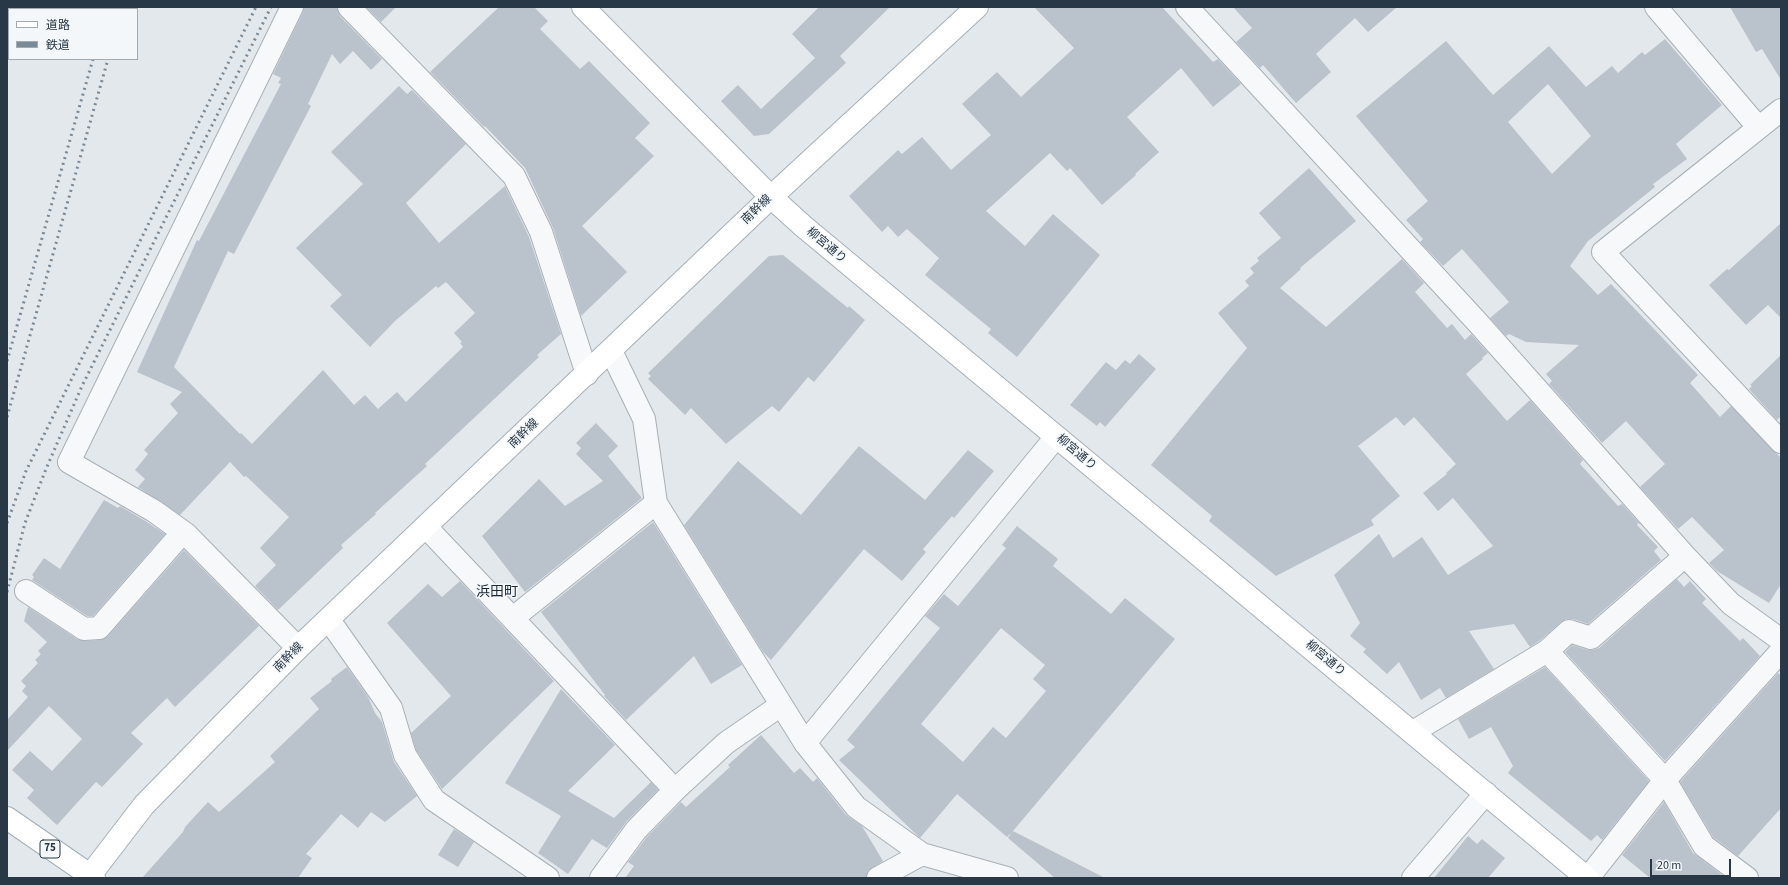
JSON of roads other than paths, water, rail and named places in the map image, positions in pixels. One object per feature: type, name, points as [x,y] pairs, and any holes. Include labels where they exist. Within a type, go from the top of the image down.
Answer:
[{"type":"main road","name":"柳宮通り","points":[[583,7],[770,197],[803,226],[1588,878]]},
{"type":"main road","name":"南幹線","points":[[91,877],[144,805],[298,648],[587,374],[770,197],[977,7]]},
{"type":"main road","name":"75","points":[[7,818],[91,877]]},
{"type":"street","points":[[292,7],[69,462],[154,511],[183,532],[298,648]]},
{"type":"street","points":[[349,7],[514,176],[541,232],[587,374]]},
{"type":"street","points":[[1187,7],[1479,324],[1685,556],[1731,604],[1781,640]]},
{"type":"street","points":[[1656,7],[1758,128]]},
{"type":"street","points":[[1781,110],[1603,252],[1781,442]]},
{"type":"street","points":[[611,351],[644,419],[656,503],[805,743],[856,808],[922,854],[1008,878]]},
{"type":"street","points":[[805,743],[1056,437]]},
{"type":"street","points":[[513,618],[656,503]]},
{"type":"street","points":[[426,527],[675,790]]},
{"type":"street","points":[[26,591],[84,629],[99,628],[183,532]]},
{"type":"street","points":[[1413,732],[1547,651],[1568,631],[1591,638],[1685,556]]},
{"type":"street","points":[[329,620],[391,708],[405,755],[434,800],[548,878]]},
{"type":"street","points":[[1547,651],[1665,780],[1704,846],[1747,878]]},
{"type":"street","points":[[1588,878],[1665,780],[1781,651]]},
{"type":"street","points":[[601,878],[636,830],[675,790],[726,743],[781,705]]},
{"type":"street","points":[[1413,878],[1486,793]]},
{"type":"street","points":[[878,878],[922,854]]},
{"type":"railway","points":[[7,523],[26,471],[256,7]]},
{"type":"railway","points":[[7,592],[25,523],[46,469],[82,386],[271,7]]},
{"type":"railway","points":[[7,361],[93,60]]},
{"type":"railway","points":[[7,417],[108,60]]},
{"type":"district","name":"浜田町","points":[[497,593]]}]
